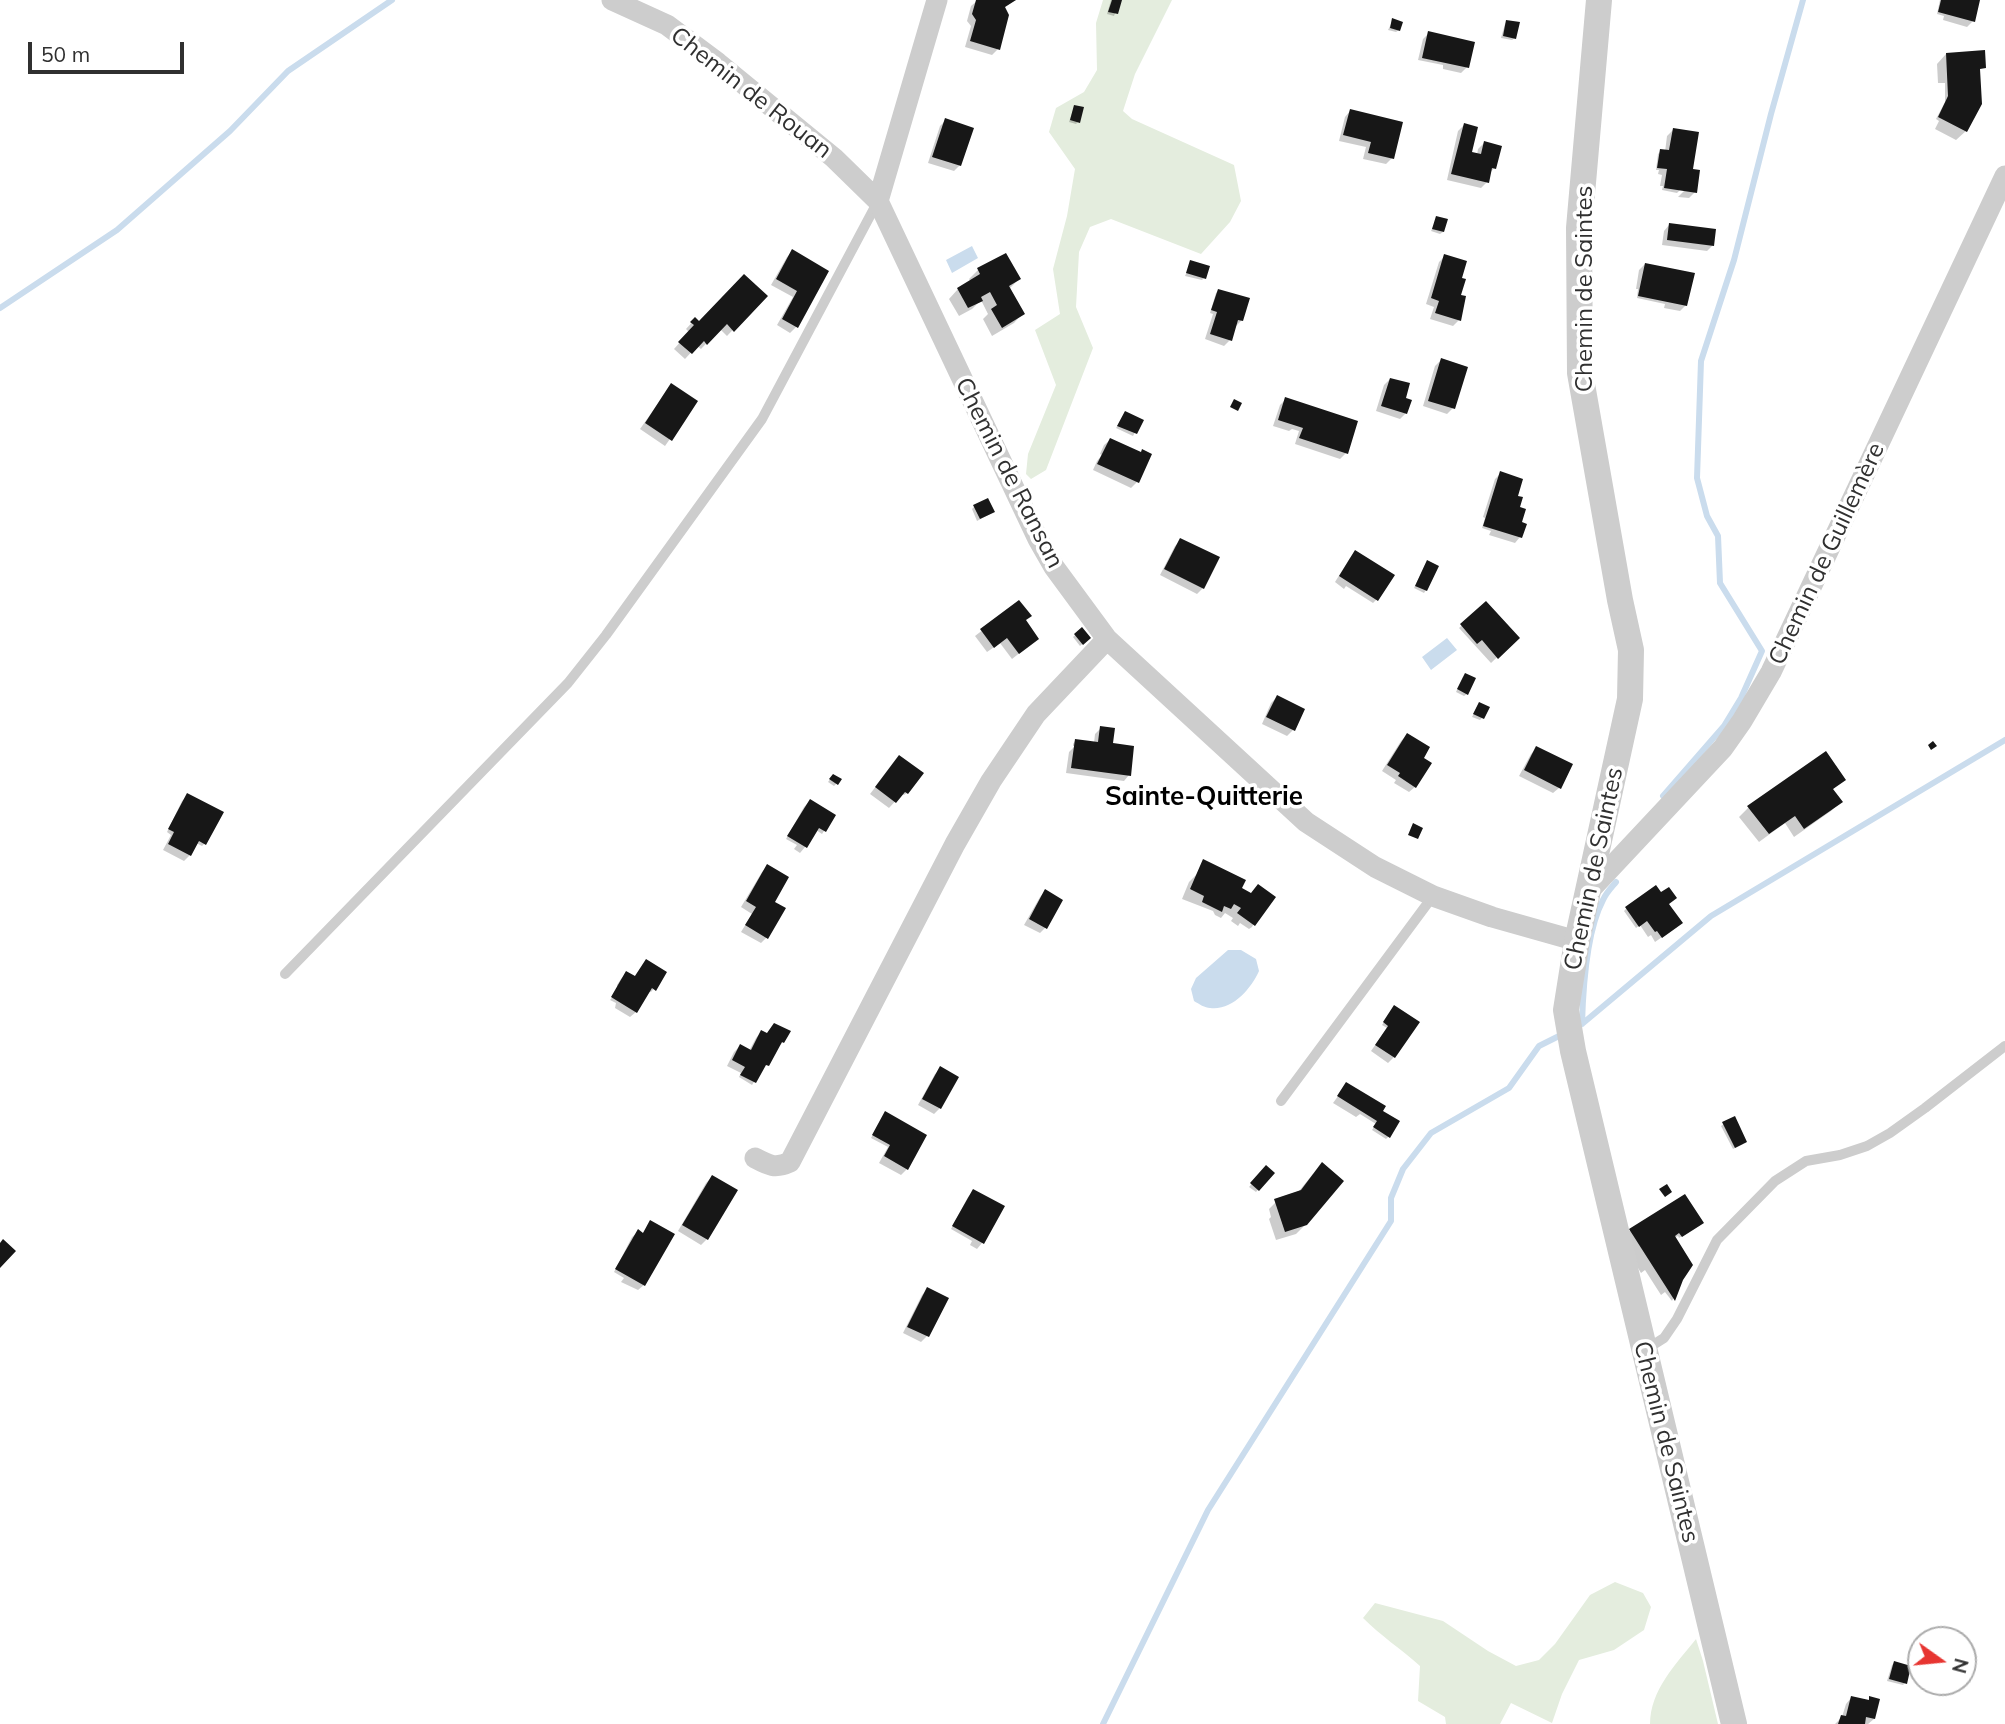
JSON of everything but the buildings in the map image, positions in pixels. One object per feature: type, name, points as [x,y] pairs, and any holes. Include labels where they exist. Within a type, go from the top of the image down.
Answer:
[{"type":"street","name":"Chemin de Rouan","points":[[612,0],[667,25],[718,63],[834,158],[878,201]]},
{"type":"street","points":[[878,201],[937,0]]},
{"type":"street","name":"Chemin de Saintes","points":[[1599,0],[1579,228],[1580,373],[1630,650],[1630,699],[1577,942],[1566,1010],[1573,1051],[1734,1724]]},
{"type":"street","name":"Chemin de Guillemère","points":[[1588,892],[1723,748],[1771,672],[2005,176]]},
{"type":"street","name":"Chemin de Ransan","points":[[878,201],[1038,539],[1054,567],[1107,639],[1306,822],[1376,867],[1433,896],[1492,918],[1577,942]]},
{"type":"street","points":[[755,1158],[771,1167],[790,1162],[955,844],[991,781],[1036,714],[1107,639]]},
{"type":"lane","points":[[285,974],[568,683],[606,635],[762,419],[878,201]]},
{"type":"lane","points":[[1281,1101],[1433,896]]},
{"type":"lane","points":[[1644,1350],[1664,1338],[1677,1319],[1717,1240],[1774,1181],[1806,1161],[1840,1155],[1867,1146],[1925,1108],[2005,1046]]},
{"type":"green space","points":[[1103,0],[1172,0],[1135,74],[1123,111],[1132,119],[1234,165],[1241,201],[1230,222],[1201,254],[1111,219],[1090,227],[1079,252],[1076,307],[1093,348],[1046,470],[1031,479],[1026,474],[1028,454],[1056,385],[1035,330],[1060,314],[1053,269],[1067,216],[1075,169],[1049,132],[1056,108],[1084,92],[1097,70],[1096,23]]},
{"type":"green space","points":[[1615,1582],[1643,1593],[1651,1607],[1644,1630],[1614,1650],[1579,1660],[1562,1694],[1552,1723],[1511,1703],[1500,1724],[1446,1724],[1445,1717],[1418,1701],[1420,1666],[1363,1618],[1375,1603],[1443,1621],[1516,1666],[1539,1660],[1555,1644],[1590,1595]]},
{"type":"green space","points":[[1696,1639],[1718,1724],[1650,1724],[1654,1700],[1659,1689]]},
{"type":"water","points":[[972,246],[978,258],[952,273],[946,260]]},
{"type":"water","points":[[1447,638],[1457,650],[1431,670],[1422,657]]},
{"type":"water","points":[[1228,950],[1241,950],[1256,959],[1259,971],[1246,991],[1233,1002],[1218,1008],[1204,1007],[1194,1001],[1191,989],[1196,978]]},
{"type":"waterway","points":[[0,308],[117,230],[230,131],[288,71],[392,0]]},
{"type":"waterway","points":[[1663,796],[1724,726],[1741,698],[1762,651],[1720,583],[1718,536],[1707,516],[1697,478],[1701,361],[1734,260],[1803,0]]},
{"type":"waterway","points":[[1575,1028],[1711,916],[2005,740]]},
{"type":"waterway","points":[[1582,1024],[1589,944],[1597,913],[1604,897],[1616,882]]},
{"type":"waterway","points":[[1103,1724],[1208,1510],[1391,1221],[1391,1198],[1403,1169],[1431,1133],[1509,1088],[1539,1046],[1565,1033]]},
{"type":"district","name":"Sainte-Quitterie","points":[[1204,797]]}]
